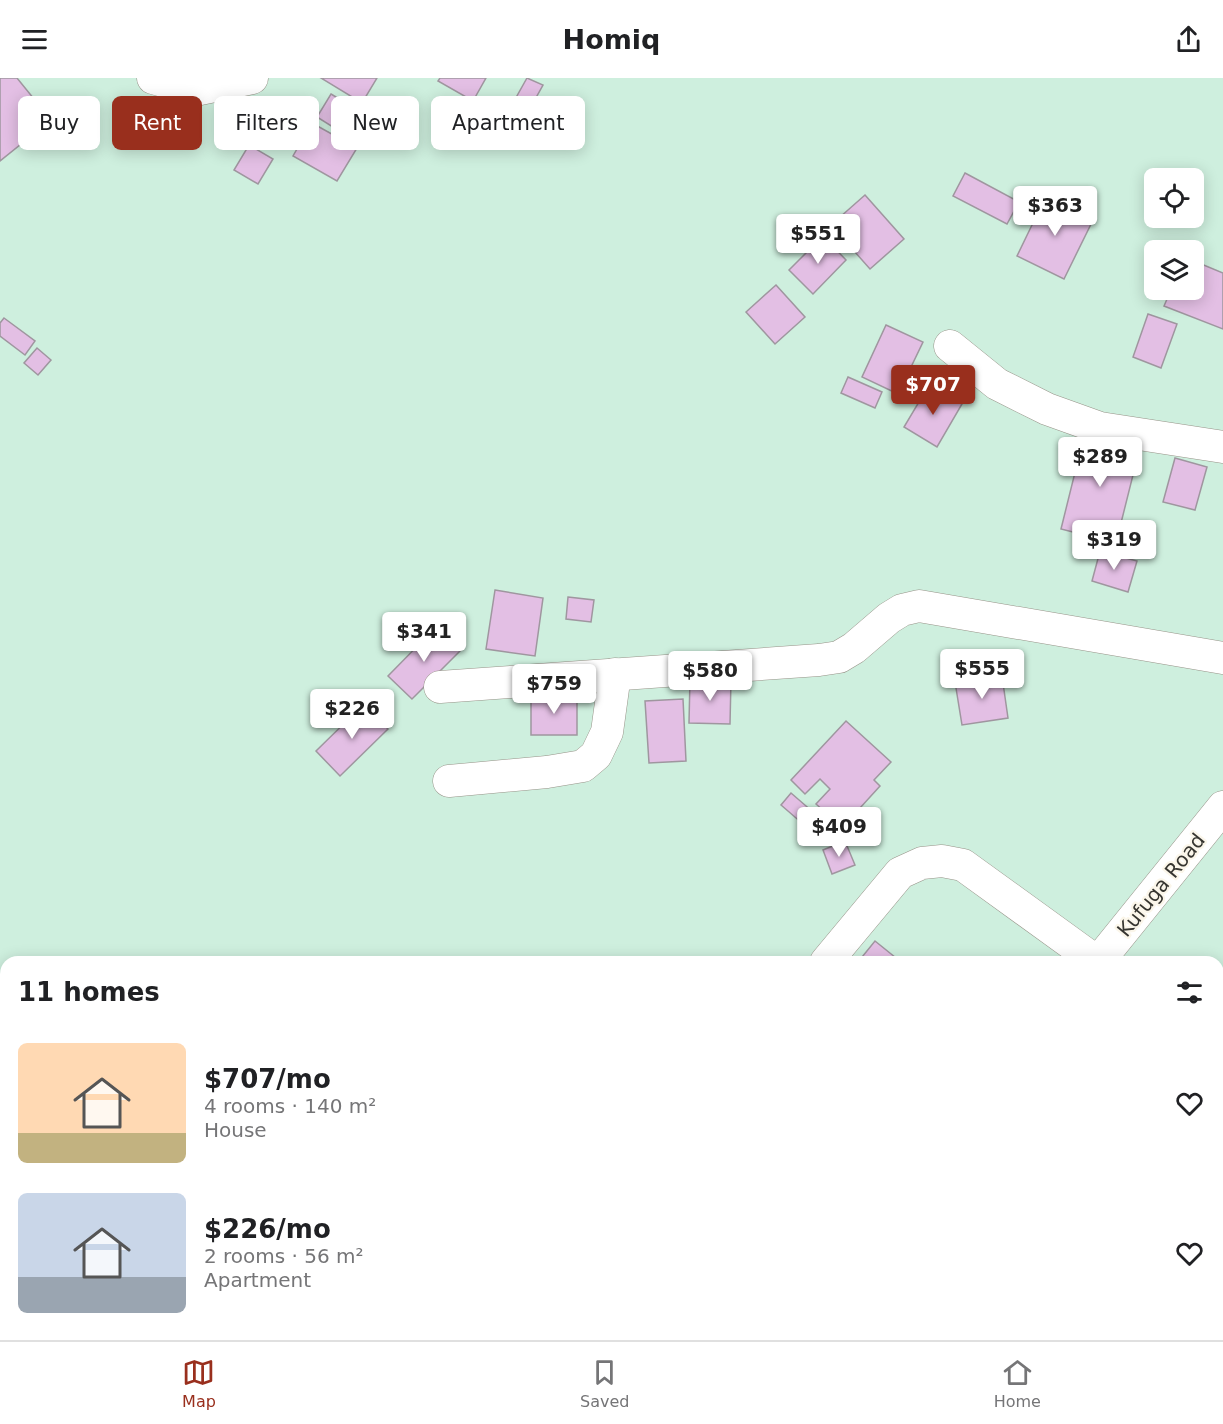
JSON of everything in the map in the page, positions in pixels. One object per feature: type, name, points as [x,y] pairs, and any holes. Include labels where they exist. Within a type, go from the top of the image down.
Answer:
[{"type":"street","points":[[153,78],[195,90],[252,78]]},
{"type":"street","points":[[950,346],[997,384],[1047,409],[1100,428],[1223,447]]},
{"type":"street","points":[[440,687],[839,657],[854,648],[902,609],[920,606],[1223,658]]},
{"type":"street","points":[[449,781],[547,772],[583,766],[596,755],[607,732],[615,674]]},
{"type":"street","name":"Kufuga Road","points":[[1103,956],[1223,807]]},
{"type":"street","points":[[831,956],[900,873],[922,863],[942,861],[963,865],[1090,956]]},
{"type":"green space","points":[[0,78],[1223,78],[1223,956],[0,956]]},
{"type":"building","points":[[0,78],[17,78],[32,96],[18,96],[18,147],[0,161]]},
{"type":"building","points":[[321,78],[377,78],[366,96],[351,96]]},
{"type":"building","points":[[440,78],[486,78],[476,96],[464,96],[438,81]]},
{"type":"building","points":[[527,78],[543,85],[537,96],[517,96]]},
{"type":"building","points":[[331,94],[334,96],[331,96],[331,126],[319,118],[319,114]]},
{"type":"building","points":[[319,127],[331,134],[331,150],[356,150],[337,181],[293,156],[296,150],[319,150]]},
{"type":"building","points":[[246,150],[258,150],[273,159],[258,184],[234,170]]},
{"type":"building","points":[[965,173],[1019,202],[1007,224],[953,196]]},
{"type":"building","points":[[1047,194],[1094,218],[1064,279],[1017,256]]},
{"type":"building","points":[[865,195],[904,239],[870,269],[831,225]]},
{"type":"building","points":[[823,236],[846,260],[813,294],[789,270]]},
{"type":"building","points":[[1204,265],[1223,273],[1223,329],[1164,306],[1167,300],[1204,300]]},
{"type":"building","points":[[776,285],[805,317],[775,344],[746,312]]},
{"type":"building","points":[[1148,314],[1177,324],[1161,368],[1133,357]]},
{"type":"building","points":[[4,318],[35,341],[25,355],[0,336],[0,323]]},
{"type":"building","points":[[886,325],[923,342],[898,394],[862,377]]},
{"type":"building","points":[[37,348],[51,360],[38,375],[24,363]]},
{"type":"building","points":[[848,377],[882,392],[875,408],[841,393]]},
{"type":"building","points":[[929,385],[962,404],[937,447],[904,427]]},
{"type":"building","points":[[1085,432],[1140,447],[1116,543],[1061,529]]},
{"type":"building","points":[[1175,458],[1207,467],[1195,510],[1163,502]]},
{"type":"building","points":[[1100,551],[1137,561],[1128,592],[1092,581]]},
{"type":"building","points":[[495,590],[543,598],[535,656],[486,649]]},
{"type":"building","points":[[568,597],[594,600],[591,622],[566,619]]},
{"type":"building","points":[[436,627],[460,651],[412,699],[388,676]]},
{"type":"building","points":[[1002,676],[1008,718],[962,725],[955,682]]},
{"type":"building","points":[[690,679],[731,680],[730,724],[689,723]]},
{"type":"building","points":[[531,694],[577,694],[577,735],[531,735]]},
{"type":"building","points":[[683,699],[686,761],[649,763],[645,701]]},
{"type":"building","points":[[364,704],[388,729],[340,776],[316,751]]},
{"type":"building","points":[[846,721],[891,762],[874,780],[880,786],[850,819],[843,813],[835,821],[816,804],[830,789],[820,779],[805,794],[791,780]]},
{"type":"building","points":[[791,793],[828,825],[818,837],[781,805]]},
{"type":"building","points":[[845,841],[855,865],[832,874],[823,850]]},
{"type":"building","points":[[875,941],[894,956],[863,956]]}]
